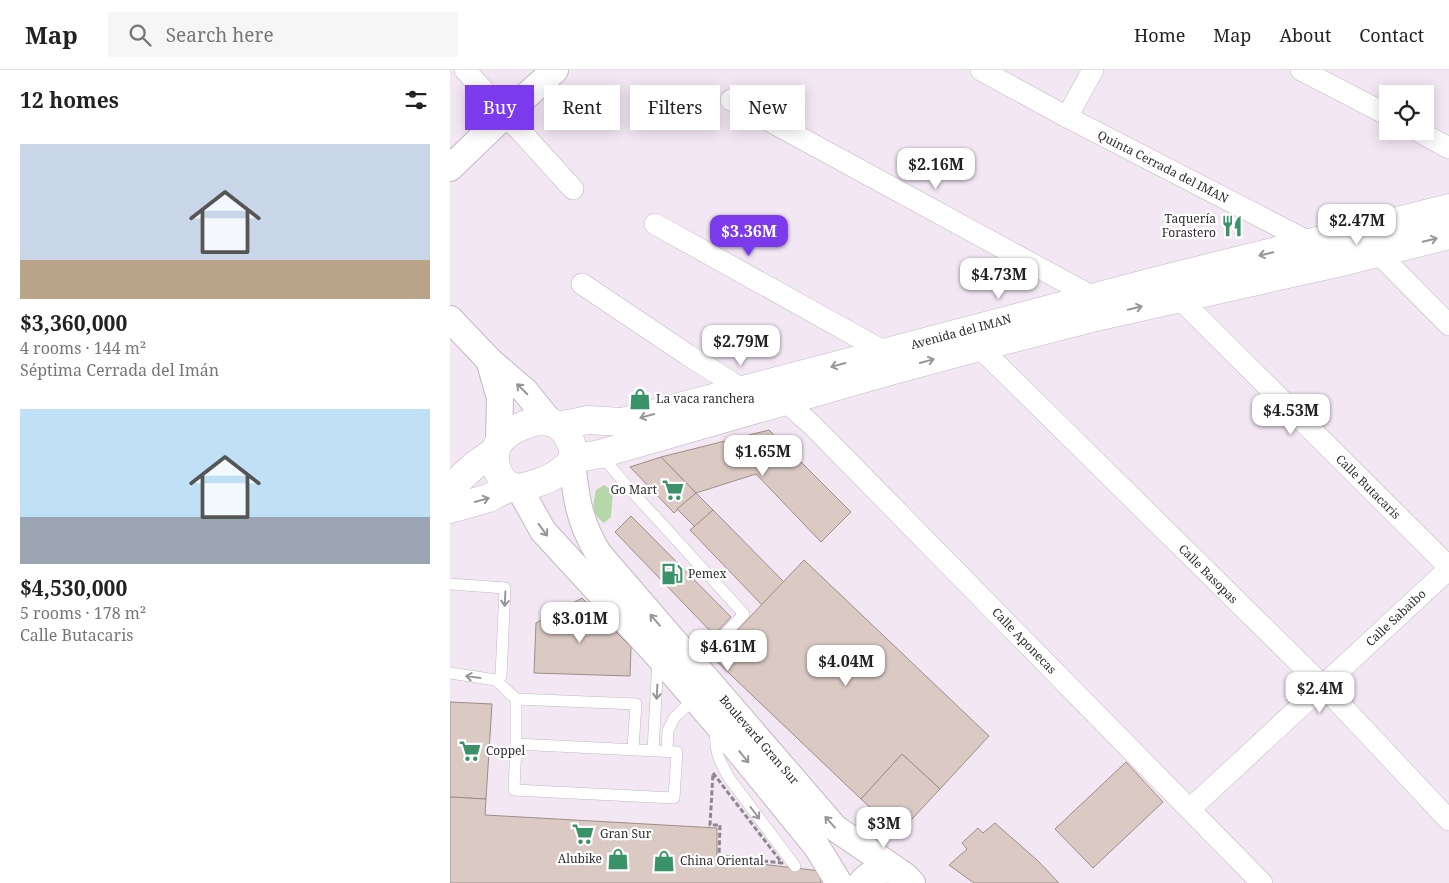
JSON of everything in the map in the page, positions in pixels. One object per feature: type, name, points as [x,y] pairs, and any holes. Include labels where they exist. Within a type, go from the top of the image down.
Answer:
[{"type":"main road","name":"Avenida del IMAN","points":[[1169,289],[1346,261],[1374,241],[1449,208]]},
{"type":"main road","name":"Avenida del IMAN","points":[[555,424],[588,420],[622,422],[746,391],[888,361],[1169,289],[1311,243],[1374,241],[1449,235]]},
{"type":"main road","name":"Avenida del IMAN","points":[[572,460],[600,454],[785,401],[888,361]]},
{"type":"main road","points":[[450,488],[497,446],[508,433],[523,425],[537,422],[555,424],[569,437],[573,449],[572,460],[552,477],[515,487],[489,498],[450,509]]},
{"type":"main road","points":[[497,446],[496,467],[502,478],[515,487]]},
{"type":"street","points":[[465,70],[479,85]]},
{"type":"street","points":[[534,89],[555,70]]},
{"type":"street","name":"Quinta Cerrada del IMAN","points":[[981,70],[1067,118],[1346,261]]},
{"type":"street","points":[[1067,118],[1093,70]]},
{"type":"street","points":[[1301,70],[1379,111]]},
{"type":"street","points":[[450,168],[489,130]]},
{"type":"street","points":[[520,130],[573,189]]},
{"type":"street","points":[[784,130],[1097,307]]},
{"type":"street","points":[[1434,140],[1449,148]]},
{"type":"street","points":[[655,224],[827,320],[888,361]]},
{"type":"street","points":[[1374,241],[1449,325]]},
{"type":"street","points":[[582,284],[688,355],[746,391],[785,401]]},
{"type":"street","name":"Calle Butacaris","points":[[1169,289],[1449,568]]},
{"type":"street","points":[[450,318],[489,360],[525,391],[555,424]]},
{"type":"street","name":"Calle Basopas","points":[[971,339],[1323,686],[1449,820]]},
{"type":"street","points":[[489,360],[500,398],[497,446]]},
{"type":"street","name":"Calle Aponecas","points":[[785,401],[813,426],[1262,883]]},
{"type":"street","name":"Boulevard Gran Sur","points":[[572,460],[580,515],[588,536],[598,553],[835,828],[905,877]]},
{"type":"street","name":"Boulevard Gran Sur","points":[[515,487],[543,531],[659,656],[818,847],[839,883]]},
{"type":"street","name":"Calle Sabaibo","points":[[1190,809],[1449,568]]},
{"type":"street","points":[[861,883],[867,875],[880,870],[905,877]]},
{"type":"lane","points":[[600,454],[628,488],[744,614],[695,665]]},
{"type":"lane","points":[[450,584],[505,588],[501,676],[496,680]]},
{"type":"lane","points":[[653,750],[659,656]]},
{"type":"lane","points":[[450,673],[496,680],[516,699],[636,704],[633,750]]},
{"type":"lane","points":[[667,751],[668,730],[675,717],[695,698]]},
{"type":"lane","points":[[516,699],[514,790],[674,798],[677,752],[516,744]]},
{"type":"lane","points":[[716,723],[714,746],[720,763],[794,866]]},
{"type":"path","points":[[713,773],[782,863],[719,856],[720,825],[710,825],[713,773]]},
{"type":"green space","points":[[604,485],[613,491],[611,517],[604,523],[596,515],[594,505],[596,490]]},
{"type":"building","points":[[769,430],[851,512],[821,542],[756,474],[696,493],[661,457]]},
{"type":"building","points":[[661,457],[696,493],[674,513],[630,467]]},
{"type":"building","points":[[696,493],[713,510],[695,527],[677,509]]},
{"type":"building","points":[[713,510],[784,582],[762,605],[690,530]]},
{"type":"building","name":"Pemex","points":[[631,516],[731,617],[714,635],[615,532]]},
{"type":"building","points":[[804,560],[989,736],[940,789],[902,754],[861,799],[712,657]]},
{"type":"building","points":[[582,598],[631,647],[630,676],[534,673],[536,623]]},
{"type":"building","name":"Coppel","points":[[450,702],[492,704],[486,799],[450,797]]},
{"type":"building","points":[[902,754],[940,789],[898,834],[861,799]]},
{"type":"building","points":[[1126,762],[1163,802],[1093,868],[1055,829]]},
{"type":"building","name":"Gran Sur","points":[[450,797],[486,799],[485,815],[717,828],[717,859],[821,871],[821,883],[450,883]]},
{"type":"building","points":[[995,823],[1038,861],[1059,883],[974,883],[949,865],[967,849],[962,843],[978,828],[983,833]]},
{"type":"place","name":"Taquería Forastero","points":[[1232,226]]},
{"type":"place","name":"La vaca ranchera","points":[[640,399]]},
{"type":"place","name":"Go Mart","points":[[673,490]]},
{"type":"place","name":"Pemex","points":[[672,574]]},
{"type":"place","name":"Coppel","points":[[470,751]]},
{"type":"place","name":"Gran Sur","points":[[583,834]]},
{"type":"place","name":"Alubike","points":[[618,859]]},
{"type":"place","name":"China Oriental","points":[[664,861]]}]
